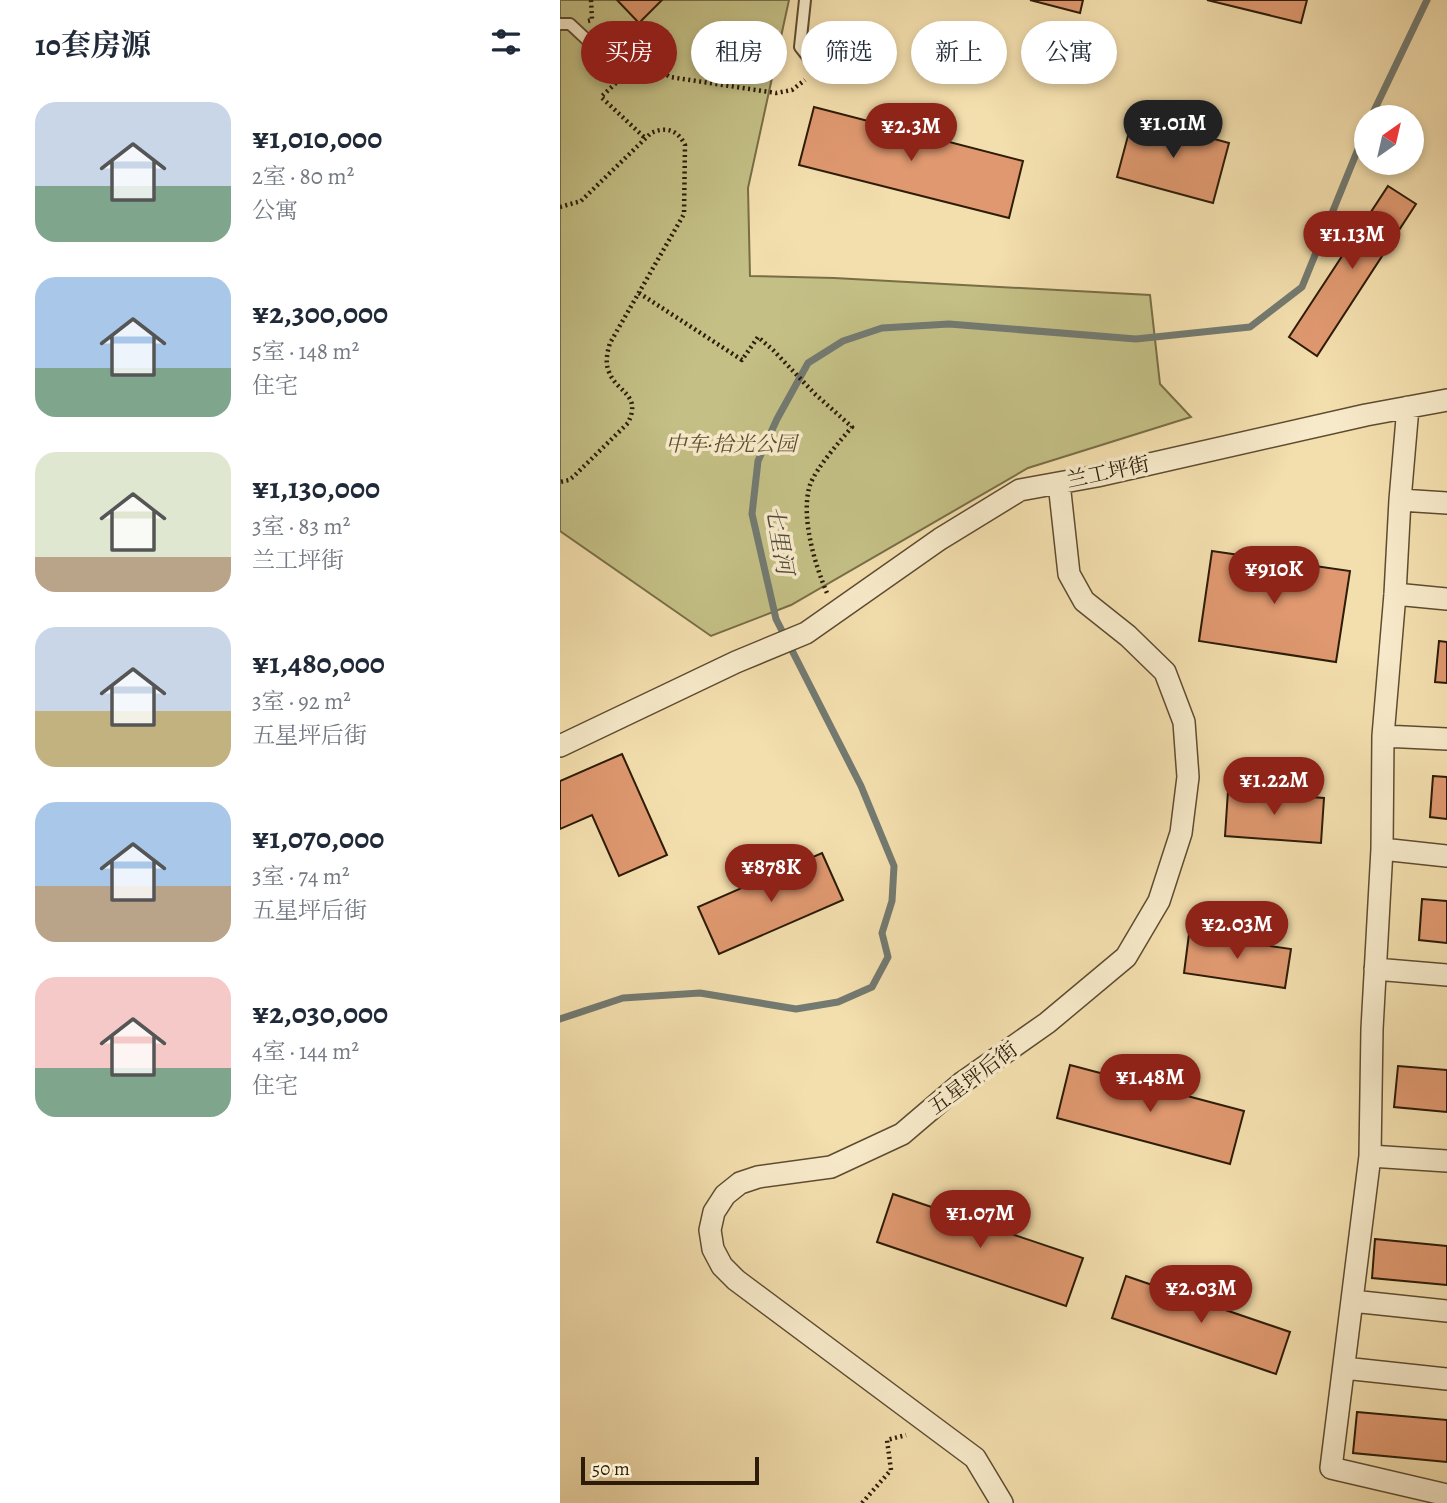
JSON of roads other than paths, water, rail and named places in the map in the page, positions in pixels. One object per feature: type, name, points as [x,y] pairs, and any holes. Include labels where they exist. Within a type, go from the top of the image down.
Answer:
[{"type":"street","name":"兰工坪街","points":[[560,746],[736,662],[806,633],[940,539],[1020,490],[1447,400]]},
{"type":"street","points":[[1408,407],[1383,736],[1382,849],[1372,1030],[1370,1156],[1331,1468],[1447,1495]]},
{"type":"street","name":"五星坪后街","points":[[1002,1503],[975,1458],[736,1280],[722,1266],[713,1249],[710,1230],[715,1212],[725,1195],[740,1183],[758,1177],[831,1167],[902,1133],[963,1082],[1047,1023],[1126,957],[1159,901],[1181,833],[1188,777],[1184,722],[1165,672],[1128,636],[1084,601],[1069,574],[1059,483]]},
{"type":"street","points":[[1400,500],[1447,503]]},
{"type":"street","points":[[1395,594],[1447,599]]},
{"type":"street","points":[[1383,736],[1447,739]]},
{"type":"street","points":[[1382,849],[1447,856]]},
{"type":"street","points":[[1376,969],[1447,975]]},
{"type":"street","points":[[1370,1156],[1447,1161]]},
{"type":"street","points":[[1352,1301],[1447,1311]]},
{"type":"street","points":[[1344,1368],[1447,1379]]},
{"type":"lane","points":[[803,21],[805,0]]},
{"type":"lane","points":[[560,24],[570,24],[581,34]]},
{"type":"waterway","name":"七里河","points":[[1377,105],[1427,0]]},
{"type":"waterway","name":"七里河","points":[[560,1019],[623,998],[700,993],[796,1009],[838,1002],[872,987],[888,957],[882,933],[892,901],[894,866],[861,786],[776,619],[752,514],[758,461],[777,419],[808,363],[843,341],[882,328],[949,324],[1136,339],[1250,327],[1302,287],[1354,159]]},
{"type":"park label","name":"中车·拾光公园","points":[[731,444]]}]
